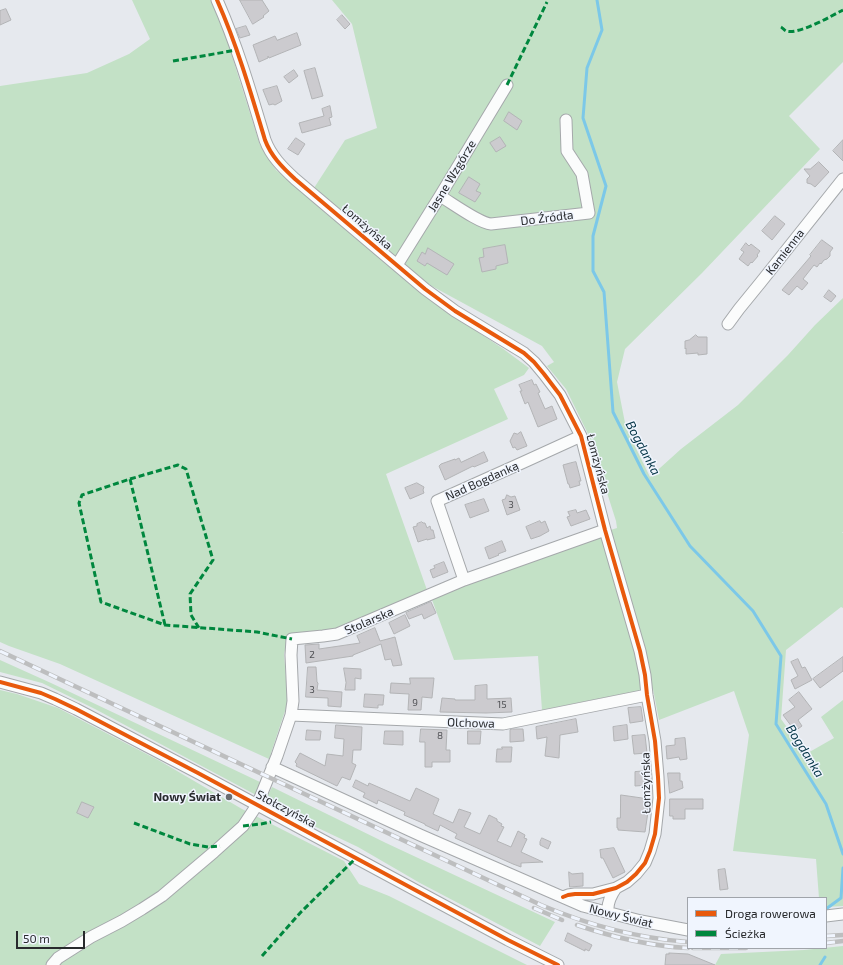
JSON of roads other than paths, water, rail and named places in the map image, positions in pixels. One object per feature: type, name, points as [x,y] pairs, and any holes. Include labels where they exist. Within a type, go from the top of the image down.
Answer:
[{"type":"street","name":"Łomżyńska","points":[[217,0],[237,50],[265,140],[271,153],[281,165],[295,179],[397,265],[455,311],[524,353],[534,362],[560,396],[581,436],[605,530],[640,651],[655,741],[658,798],[655,834],[650,852],[645,863],[636,874],[627,882],[616,888],[593,894],[575,894],[563,897]]},
{"type":"street","name":"Jasne Wzgórze","points":[[397,265],[507,85]]},
{"type":"street","name":"Do Źródła","points":[[440,196],[486,224],[589,213],[582,174],[567,151],[566,120]]},
{"type":"street","name":"Kamienna","points":[[728,324],[843,179]]},
{"type":"street","name":"Nad Bogdanką","points":[[464,580],[437,501],[581,436]]},
{"type":"street","name":"Stolarska","points":[[52,965],[58,958],[91,937],[129,917],[162,896],[243,826],[262,794],[292,715],[292,639],[337,634],[464,580],[605,530]]},
{"type":"street","name":"Stołczyńska","points":[[0,682],[34,690],[55,699],[139,742],[501,937],[558,965]]},
{"type":"street","name":"Olchowa","points":[[292,715],[503,724],[647,695]]},
{"type":"street","name":"Nowy Świat","points":[[272,767],[420,835],[583,906],[641,921],[687,930]]},
{"type":"street","points":[[608,912],[608,902],[616,888]]},
{"type":"street","points":[[827,916],[843,914]]},
{"type":"waterway","name":"Bogdanka","points":[[597,0],[602,30],[587,68],[583,118],[606,186],[593,236],[593,271],[604,292],[613,412],[644,474],[690,546],[753,611],[781,656],[776,724],[826,804],[843,854]]},
{"type":"waterway","name":"Bogdanka","points":[[827,908],[841,898],[843,868]]},
{"type":"waterway","name":"Bogdanka","points":[[820,965],[825,957]]},
{"type":"railway","points":[[0,651],[541,905],[577,919],[613,930],[687,942]]},
{"type":"railway","points":[[534,908],[562,920]]},
{"type":"railway","points":[[577,925],[631,940],[687,948]]},
{"type":"railway","points":[[827,936],[843,935]]},
{"type":"railway","points":[[827,943],[843,941]]},
{"type":"place","name":"Nowy Świat","points":[[229,797]]}]
